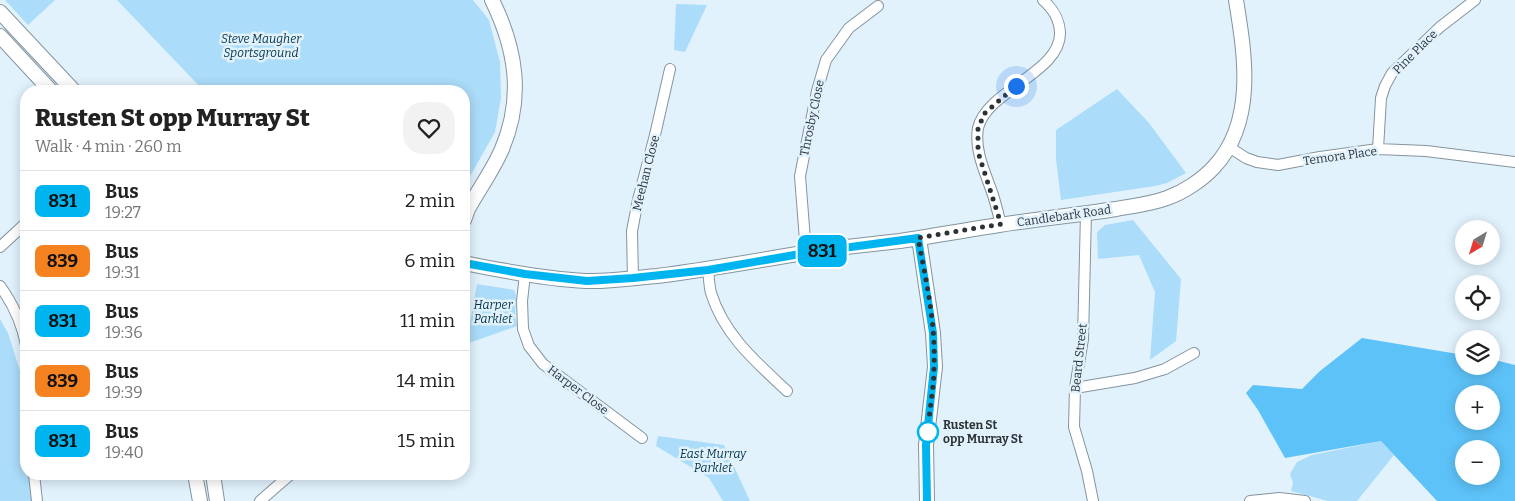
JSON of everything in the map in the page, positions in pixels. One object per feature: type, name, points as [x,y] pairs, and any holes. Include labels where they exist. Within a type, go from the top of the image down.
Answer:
[{"type":"street","points":[[470,206],[502,149],[509,129],[514,104],[514,62],[509,39],[492,0]]},
{"type":"street","points":[[1001,224],[978,152],[978,128],[985,113],[1056,51],[1060,39],[1059,22],[1052,8],[1043,0]]},
{"type":"street","name":"Candlebark Road","points":[[470,264],[525,274],[587,281],[633,278],[708,270],[806,253],[1146,204],[1167,198],[1189,188],[1213,168],[1230,148],[1239,124],[1244,103],[1243,40],[1236,0]]},
{"type":"street","name":"Pine Place","points":[[1378,149],[1381,98],[1392,73],[1440,27],[1475,0]]},
{"type":"street","name":"Throsby Close","points":[[806,253],[800,176],[817,91],[826,60],[848,28],[878,6]]},
{"type":"street","points":[[3,22],[68,85]]},
{"type":"street","points":[[0,36],[45,85]]},
{"type":"street","name":"Meehan Close","points":[[633,278],[632,231],[670,69]]},
{"type":"street","name":"Temora Place","points":[[1230,148],[1246,158],[1257,162],[1278,165],[1378,149],[1426,151],[1515,162]]},
{"type":"street","name":"Beard Street","points":[[1086,213],[1083,339],[1075,388],[1074,427],[1087,471],[1093,501]]},
{"type":"street","points":[[0,248],[20,229]]},
{"type":"street","points":[[918,238],[933,333],[934,367],[926,445],[927,501]]},
{"type":"street","points":[[708,270],[712,294],[730,332],[744,350],[787,391]]},
{"type":"street","name":"Harper Close","points":[[525,274],[522,301],[524,329],[529,346],[543,364],[642,438]]},
{"type":"street","points":[[0,286],[14,308],[20,323]]},
{"type":"street","points":[[1075,388],[1135,378],[1165,369],[1194,353]]},
{"type":"street","points":[[35,480],[37,501]]},
{"type":"street","points":[[196,480],[200,501]]},
{"type":"street","points":[[214,480],[217,501]]},
{"type":"street","points":[[260,501],[284,480]]},
{"type":"street","points":[[1250,501],[1279,498],[1305,501]]},
{"type":"green space","points":[[5,0],[55,0],[28,25]]},
{"type":"green space","name":"Steve Maugher Sportsground","points":[[117,0],[473,0],[489,20],[500,62],[501,98],[495,132],[470,176],[470,85],[198,85]]},
{"type":"green space","points":[[676,4],[707,5],[685,52],[674,50]]},
{"type":"green space","points":[[1117,89],[1149,123],[1186,173],[1167,183],[1155,186],[1061,200],[1056,159],[1056,130]]},
{"type":"green space","points":[[1133,220],[1181,279],[1176,341],[1150,360],[1155,292],[1139,255],[1098,259],[1097,232],[1105,225]]},
{"type":"green space","name":"Harper Parklet","points":[[477,284],[514,290],[516,295],[515,316],[517,326],[470,343],[470,322]]},
{"type":"green space","points":[[0,319],[8,333],[20,371],[20,480],[34,480],[36,501],[0,501]]},
{"type":"green space","name":"East Murray Parklet","points":[[658,436],[724,445],[750,501],[723,501],[709,478],[656,446]]},
{"type":"green space","points":[[1381,441],[1394,455],[1357,501],[1328,501],[1291,491],[1293,483],[1290,474],[1297,462],[1312,455]]},
{"type":"shaded area","points":[[1362,338],[1455,354],[1455,375],[1500,375],[1500,361],[1515,365],[1515,501],[1437,501],[1381,441],[1285,458],[1258,410],[1246,393],[1253,385],[1302,389],[1320,371]]},
{"type":"bus line","name":"831","points":[[470,264],[525,274],[587,281],[708,270],[806,253],[918,238],[933,333],[934,367],[932,400],[926,445],[927,501]]},
{"type":"place","name":"Rusten St opp Murray St","points":[[928,432]]},
{"type":"route","points":[[928,432],[932,400],[934,350],[927,289],[918,238],[1001,224],[978,152],[978,128],[985,113],[1016,86]]}]
